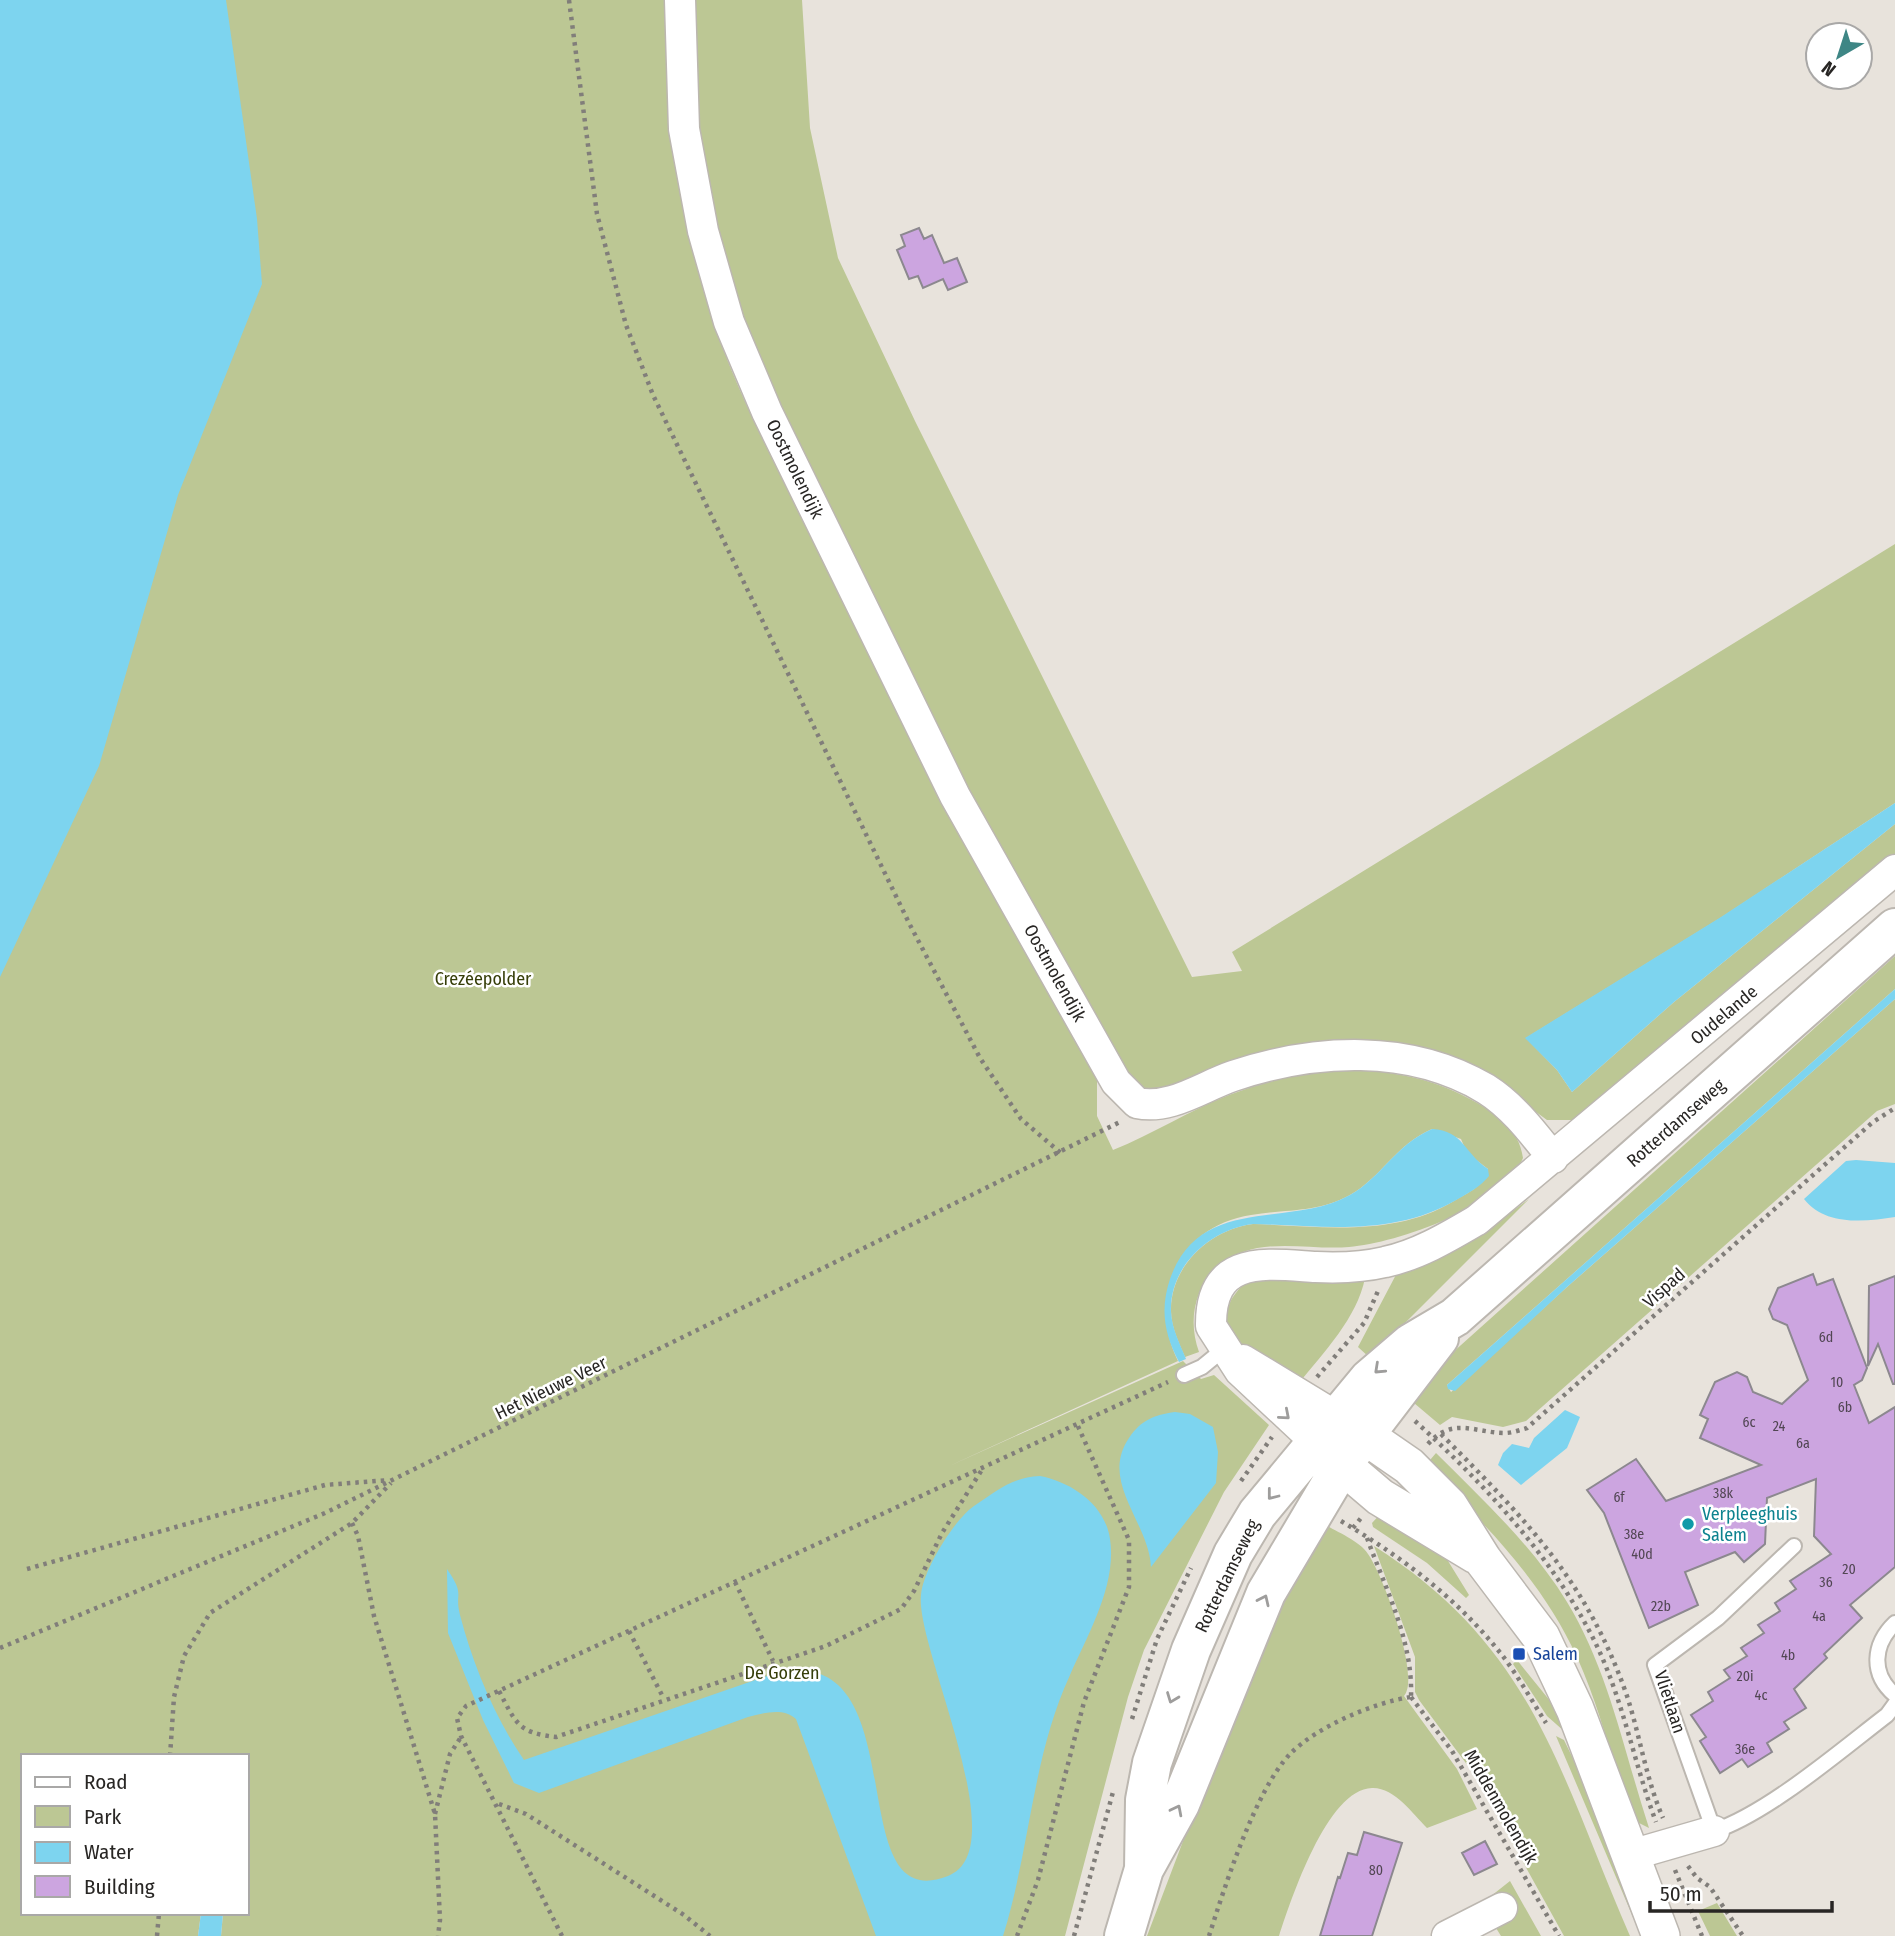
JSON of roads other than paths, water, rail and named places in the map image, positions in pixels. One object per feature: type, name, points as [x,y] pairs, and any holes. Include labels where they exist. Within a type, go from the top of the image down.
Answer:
[{"type":"main road","name":"Rotterdamseweg","points":[[1124,1936],[1144,1869],[1180,1804],[1266,1593],[1340,1440],[1379,1368],[1411,1343],[1455,1317],[1895,928]]},
{"type":"street","name":"Oostmolendijk","points":[[680,0],[684,128],[703,231],[729,322],[766,412],[955,796],[1116,1082],[1137,1103],[1164,1105],[1229,1078],[1275,1063],[1317,1056],[1402,1059],[1448,1071],[1487,1090],[1518,1115],[1553,1158]]},
{"type":"street","name":"Oudelande","points":[[1553,1158],[1895,870]]},
{"type":"street","points":[[1553,1158],[1477,1220],[1441,1241],[1384,1263],[1320,1267],[1251,1264],[1235,1272],[1222,1285],[1211,1312],[1211,1326],[1224,1349],[1304,1394],[1380,1497],[1482,1560],[1541,1637],[1575,1709],[1661,1936]]},
{"type":"street","points":[[1631,1855],[1714,1831]]},
{"type":"street","points":[[1447,1936],[1502,1908]]},
{"type":"lane","points":[[1184,1374],[1202,1367],[1224,1349]]},
{"type":"lane","name":"Vlietlaan","points":[[1714,1831],[1655,1665],[1718,1618],[1794,1546]]},
{"type":"lane","points":[[1895,1623],[1881,1640],[1876,1661],[1880,1676],[1895,1695]]},
{"type":"lane","points":[[1714,1831],[1733,1825],[1815,1769],[1887,1715],[1895,1704]]},
{"type":"water","points":[[0,0],[226,0],[257,219],[262,284],[178,495],[99,766],[0,977]]},
{"type":"water","points":[[1895,803],[1895,824],[1674,1002],[1572,1092],[1557,1070],[1525,1038],[1721,917]]},
{"type":"water","points":[[1895,989],[1895,999],[1567,1287],[1455,1391],[1448,1389],[1447,1385]]},
{"type":"water","points":[[1432,1129],[1457,1138],[1488,1169],[1489,1176],[1458,1199],[1409,1219],[1384,1224],[1332,1227],[1253,1224],[1222,1233],[1208,1242],[1185,1265],[1172,1295],[1172,1318],[1186,1359],[1179,1362],[1167,1331],[1165,1301],[1170,1279],[1184,1252],[1202,1234],[1224,1224],[1326,1205],[1350,1195],[1361,1188],[1398,1152]]},
{"type":"water","points":[[1846,1161],[1895,1163],[1895,1217],[1859,1221],[1834,1218],[1813,1208],[1804,1199]]},
{"type":"water","points":[[1565,1410],[1580,1417],[1567,1448],[1521,1485],[1498,1465],[1503,1453],[1512,1444],[1529,1448],[1534,1438]]},
{"type":"water","points":[[1175,1412],[1190,1414],[1213,1427],[1218,1452],[1216,1483],[1151,1567],[1148,1550],[1122,1486],[1121,1454],[1129,1438],[1143,1423]]},
{"type":"water","points":[[1040,1476],[1063,1483],[1094,1505],[1107,1526],[1111,1556],[1099,1609],[1057,1706],[1047,1738],[1020,1870],[1003,1936],[876,1936],[796,1719],[785,1713],[773,1712],[748,1717],[539,1793],[514,1783],[483,1720],[448,1633],[447,1569],[458,1590],[458,1607],[478,1672],[494,1709],[524,1760],[773,1674],[819,1674],[847,1696],[864,1733],[894,1858],[914,1878],[948,1876],[966,1859],[972,1828],[968,1789],[958,1745],[923,1621],[923,1585],[941,1546],[966,1513],[1005,1486],[1021,1479]]},
{"type":"water","points":[[201,1915],[223,1915],[221,1936],[198,1936]]},
{"type":"place","name":"Verpleeghuis Salem","points":[[1688,1524]]},
{"type":"place","name":"Salem","points":[[1519,1654]]},
{"type":"park label","name":"Crezéepolder","points":[[483,979]]},
{"type":"park label","name":"De Gorzen","points":[[782,1673]]}]
